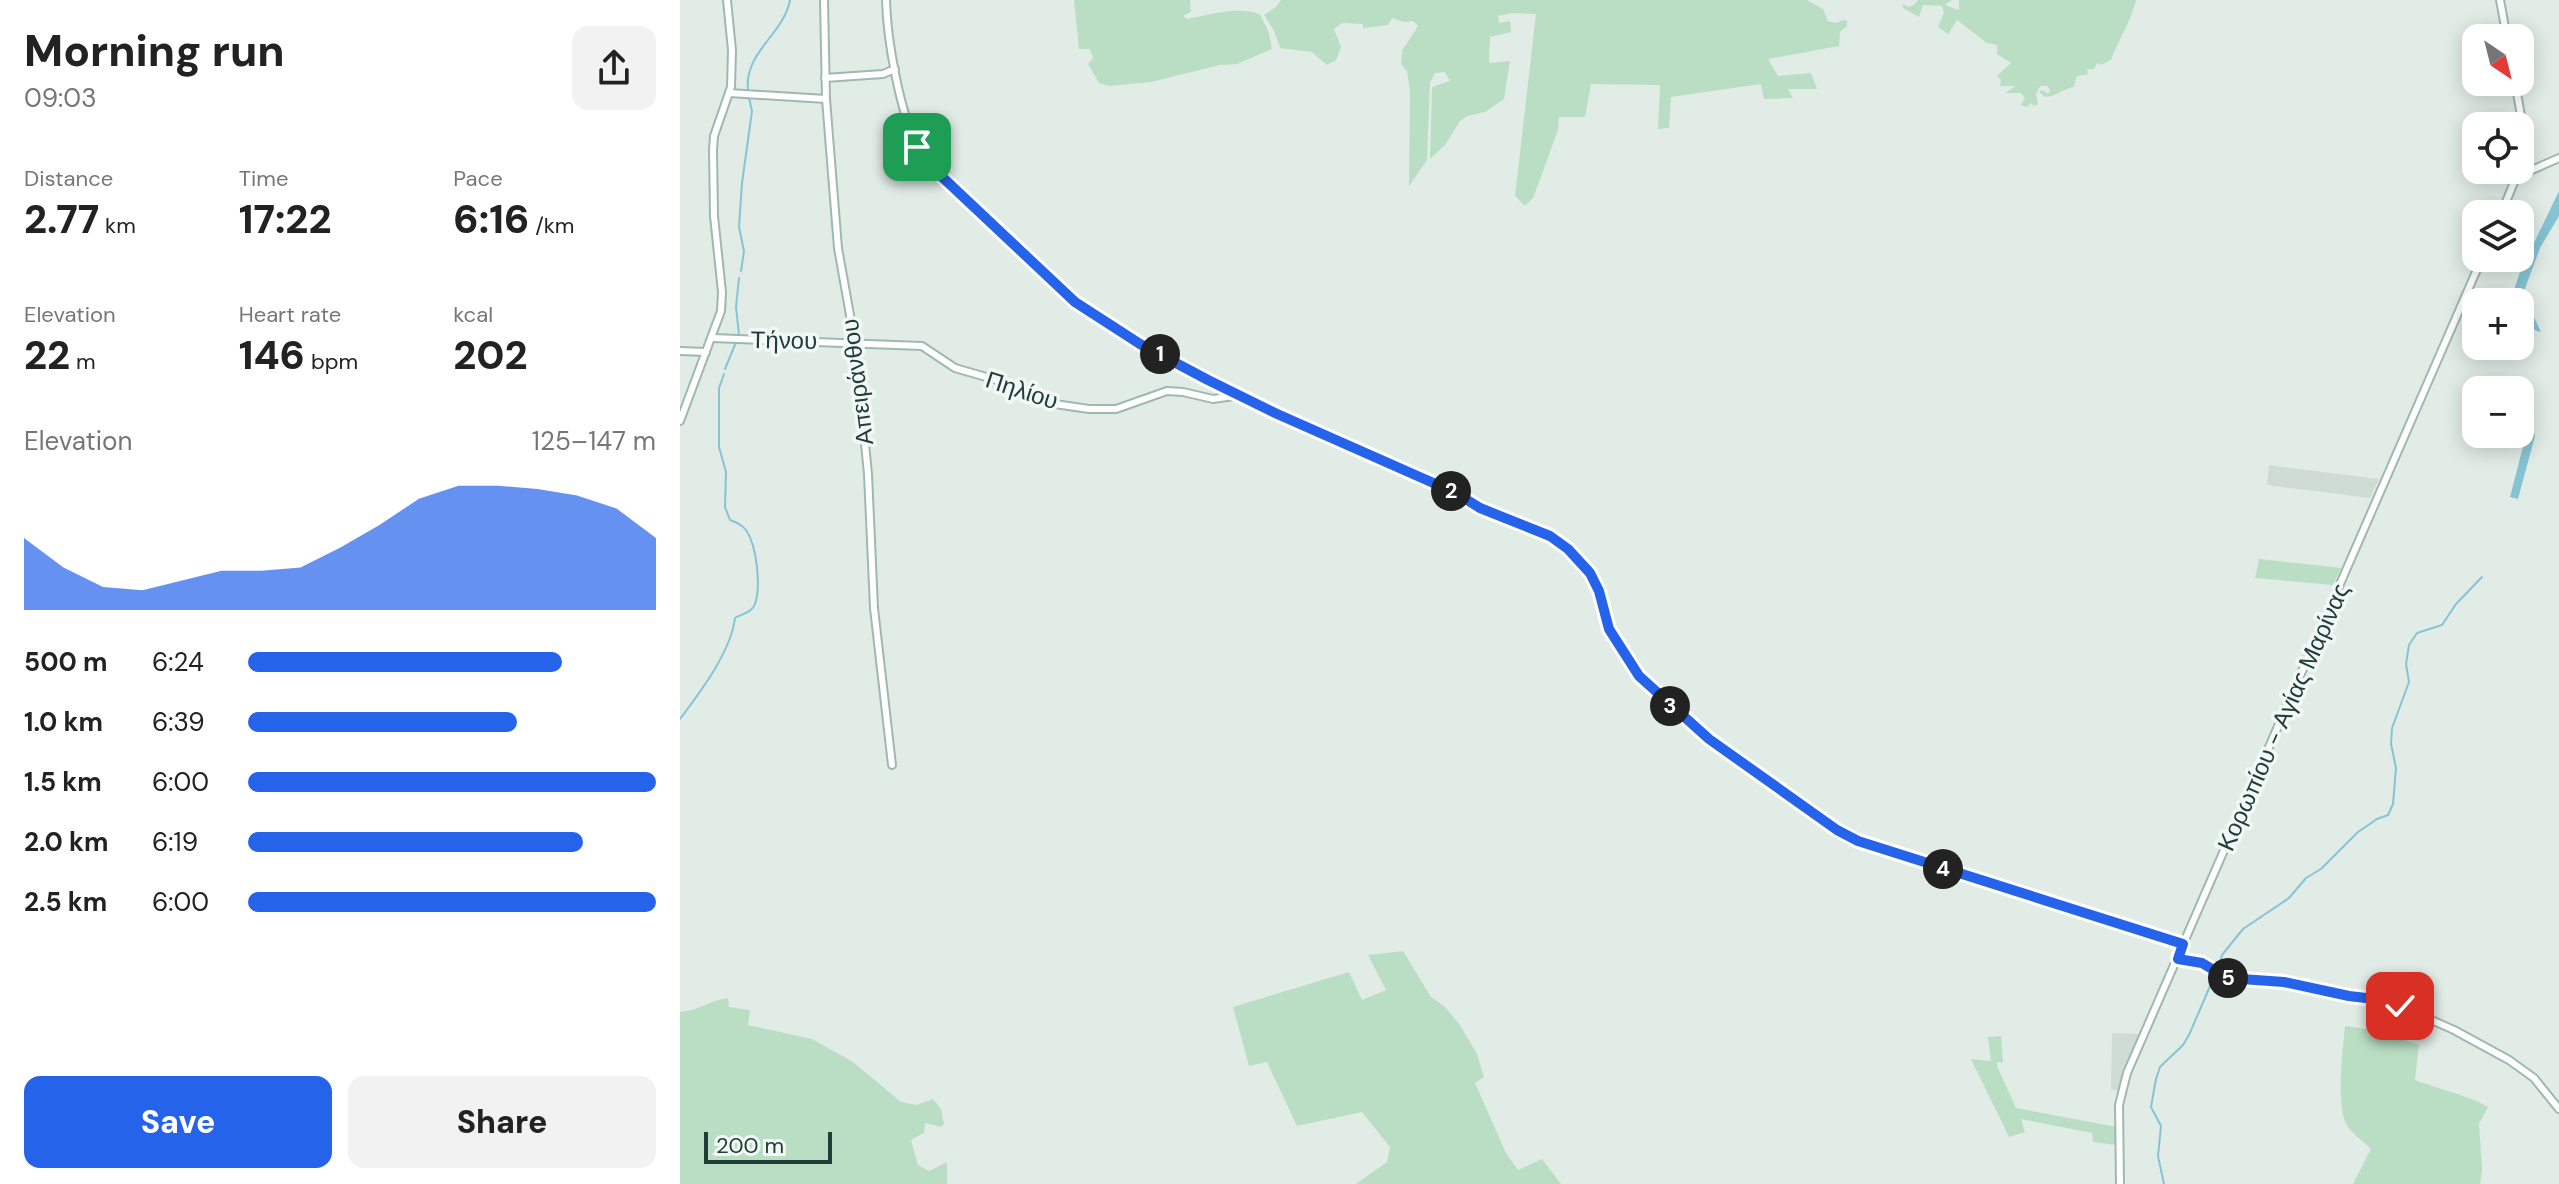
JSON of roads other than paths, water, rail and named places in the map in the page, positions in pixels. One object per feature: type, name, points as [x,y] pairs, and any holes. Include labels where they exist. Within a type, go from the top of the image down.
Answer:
[{"type":"street","points":[[680,421],[721,311],[713,150],[714,136],[729,93],[732,64],[727,0]]},
{"type":"street","name":"Απειράνθου","points":[[824,0],[826,99],[838,248],[855,343],[868,474],[875,618],[892,765]]},
{"type":"street","points":[[886,0],[895,69],[905,112],[919,151],[1075,302],[1140,344],[1275,413],[1456,493],[1480,508],[1563,545],[1590,573],[1599,591],[1609,629],[1639,676],[1709,739],[1846,836],[2183,944]]},
{"type":"street","points":[[2500,0],[2504,24]]},
{"type":"street","points":[[825,78],[883,74],[895,69]]},
{"type":"street","points":[[729,93],[826,99]]},
{"type":"street","points":[[2534,166],[2559,158]]},
{"type":"street","name":"Κορωπίου - Αγίας Μαρίνας","points":[[2120,1184],[2119,1105],[2123,1083],[2476,272]]},
{"type":"street","name":"Τήνου","points":[[712,338],[855,343]]},
{"type":"street","name":"Πηλίου","points":[[855,343],[922,346],[933,351],[947,365],[1000,381],[1048,403],[1102,411],[1167,391],[1213,399],[1241,395]]},
{"type":"street","points":[[680,351],[706,352]]},
{"type":"street","points":[[2178,959],[2202,963],[2227,978],[2275,980],[2383,1000],[2400,1006],[2454,1030],[2509,1060],[2534,1078],[2559,1109]]},
{"type":"water","points":[[2559,191],[2559,216],[2534,264],[2534,243]]},
{"type":"water","points":[[2520,272],[2531,272],[2525,288],[2515,287]]},
{"type":"water","points":[[2534,317],[2541,332],[2534,329]]},
{"type":"water","points":[[2523,448],[2532,448],[2518,499],[2510,497]]},
{"type":"waterway","points":[[748,90],[752,65],[780,23],[790,0]]},
{"type":"waterway","points":[[741,271],[744,251],[739,227],[752,111],[749,98]]},
{"type":"waterway","points":[[725,369],[739,335],[736,307],[739,278]]},
{"type":"waterway","points":[[680,719],[721,658],[735,618],[751,609],[757,596],[757,566],[750,537],[743,527],[730,520],[725,507],[726,472],[719,447],[719,388],[724,374]]},
{"type":"waterway","points":[[2220,963],[2222,955],[2243,929],[2289,898],[2306,878],[2321,869],[2358,832],[2388,815],[2393,804],[2396,768],[2391,744],[2392,728],[2409,682],[2406,664],[2409,645],[2417,633],[2442,625],[2456,604],[2482,577]]},
{"type":"waterway","points":[[2164,1184],[2158,1156],[2161,1126],[2151,1107],[2156,1079],[2160,1067],[2189,1035],[2214,977]]}]
